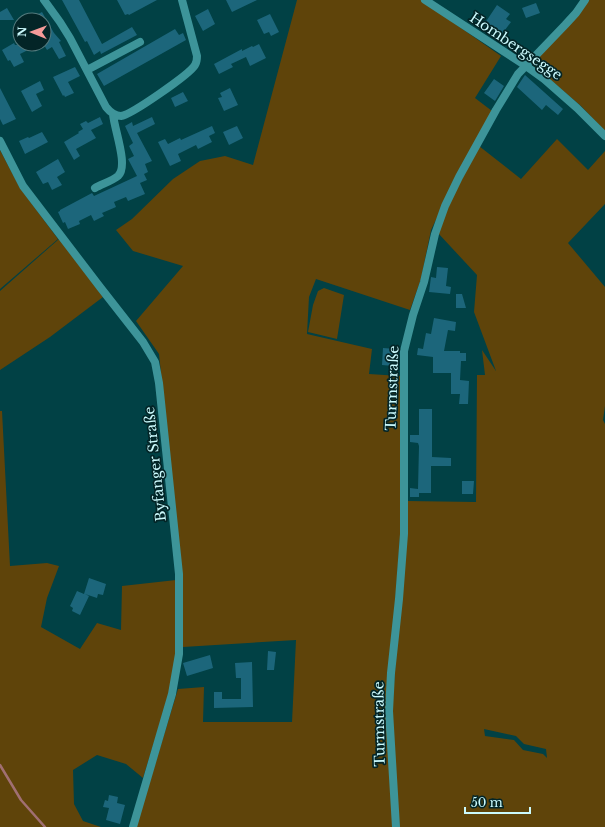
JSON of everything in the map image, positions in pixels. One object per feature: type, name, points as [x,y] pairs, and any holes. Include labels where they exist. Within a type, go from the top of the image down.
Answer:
[{"type":"street","points":[[44,0],[64,29],[106,107],[113,114],[122,116],[136,110],[189,71],[196,64],[197,56],[182,0]]},
{"type":"street","name":"Hombergsegge","points":[[425,0],[526,66],[561,93],[605,136]]},
{"type":"street","name":"Turmstraße","points":[[396,827],[389,711],[391,672],[404,534],[404,351],[413,315],[424,282],[435,234],[445,206],[459,177],[518,74],[576,13],[585,0]]},
{"type":"street","points":[[87,70],[140,42]]},
{"type":"street","points":[[95,188],[118,176],[122,170],[122,156],[114,125],[113,114]]},
{"type":"street","name":"Byfanger Straße","points":[[0,141],[24,186],[143,342],[155,362],[159,383],[179,574],[179,654],[172,694],[133,827]]},
{"type":"shaded area","points":[[297,0],[421,0],[501,56],[475,98],[492,111],[457,176],[431,230],[421,279],[410,310],[316,279],[309,297],[307,334],[372,349],[369,374],[400,376],[400,538],[392,645],[393,827],[136,827],[178,689],[204,687],[203,722],[292,722],[296,640],[183,647],[179,546],[159,354],[136,321],[183,266],[133,251],[116,230],[132,219],[173,179],[200,161],[225,156],[253,165]]},
{"type":"shaded area","points":[[588,0],[605,0],[605,131],[581,106],[533,65],[539,56]]},
{"type":"shaded area","points":[[557,139],[588,170],[605,151],[605,204],[568,243],[605,287],[605,406],[603,420],[605,424],[605,827],[397,827],[391,727],[407,501],[476,502],[477,375],[485,375],[482,350],[496,371],[474,312],[477,275],[438,233],[447,208],[479,146],[521,179]],"holes":[[[484,729],[516,736],[524,744],[546,749],[547,758],[543,754],[523,750],[514,740],[485,736]]]},
{"type":"shaded area","points":[[0,150],[20,188],[58,239],[0,289]]},
{"type":"shaded area","points":[[59,239],[103,297],[50,337],[0,370],[0,291]]},
{"type":"shaded area","points":[[324,288],[344,295],[337,339],[308,332],[313,305],[318,291]]},
{"type":"shaded area","points":[[0,411],[2,411],[10,566],[47,563],[59,566],[47,598],[41,627],[80,649],[97,623],[121,630],[122,586],[176,580],[177,648],[173,681],[143,778],[126,764],[97,755],[73,770],[74,804],[83,821],[101,827],[0,827]]},
{"type":"building","points":[[62,0],[79,0],[102,44],[132,27],[137,35],[101,54],[100,51],[94,55],[87,41],[85,42]]},
{"type":"building","points":[[117,0],[157,0],[129,15],[125,15]]},
{"type":"building","points":[[226,0],[257,0],[232,12]]},
{"type":"building","points":[[536,3],[540,13],[526,18],[522,8]]},
{"type":"building","points":[[497,5],[510,14],[506,19],[511,22],[502,34],[485,23]]},
{"type":"building","points":[[7,8],[12,17],[12,20],[0,20],[0,12]]},
{"type":"building","points":[[208,9],[215,24],[203,31],[195,16]]},
{"type":"building","points":[[270,14],[279,32],[271,36],[269,32],[264,34],[257,20]]},
{"type":"building","points":[[175,29],[179,35],[183,33],[186,40],[104,86],[97,74]]},
{"type":"building","points":[[52,30],[61,41],[59,42],[66,56],[59,59],[52,47]]},
{"type":"building","points":[[12,44],[12,52],[24,52],[20,54],[24,62],[14,67],[10,60],[8,61],[2,50]]},
{"type":"building","points":[[259,44],[266,58],[250,66],[246,57],[231,64],[233,67],[219,74],[214,64],[242,49],[242,51]]},
{"type":"building","points":[[75,67],[80,76],[68,82],[74,93],[65,97],[64,95],[63,96],[53,77]]},
{"type":"building","points":[[525,75],[563,109],[558,115],[546,105],[542,110],[517,87]]},
{"type":"building","points":[[494,79],[504,86],[495,101],[484,93]]},
{"type":"building","points":[[40,81],[44,90],[36,94],[42,106],[32,112],[21,91]]},
{"type":"building","points":[[0,88],[16,119],[3,125],[0,119]]},
{"type":"building","points":[[230,88],[238,105],[224,111],[218,98],[222,97],[220,93]]},
{"type":"building","points":[[183,92],[188,101],[175,107],[171,98]]},
{"type":"building","points":[[100,117],[103,124],[91,130],[96,138],[76,149],[80,156],[74,160],[64,142],[83,129],[80,124],[86,121],[88,123]]},
{"type":"building","points":[[152,117],[155,124],[137,133],[152,161],[145,164],[148,172],[144,174],[147,180],[140,183],[145,194],[128,201],[126,197],[114,202],[116,207],[102,213],[104,216],[94,221],[91,215],[79,221],[80,224],[68,229],[65,222],[63,223],[58,212],[60,210],[92,193],[94,196],[137,176],[128,159],[134,156],[129,146],[133,143],[125,126],[132,122],[133,126]]},
{"type":"building","points":[[212,126],[215,133],[209,136],[212,142],[198,149],[196,145],[178,154],[181,161],[170,166],[158,142],[165,139],[168,144],[180,138],[181,140]]},
{"type":"building","points":[[237,126],[243,138],[229,145],[223,132]]},
{"type":"building","points":[[42,132],[48,142],[25,154],[19,141]]},
{"type":"building","points":[[58,159],[65,172],[57,177],[62,185],[52,190],[48,182],[43,184],[36,172]]},
{"type":"building","points":[[437,267],[448,268],[446,286],[451,287],[450,294],[429,292],[431,277],[436,278]]},
{"type":"building","points":[[456,294],[462,294],[466,308],[456,308]]},
{"type":"building","points":[[434,318],[456,322],[455,331],[448,330],[444,351],[460,351],[460,353],[466,353],[466,361],[461,361],[460,380],[469,381],[468,404],[459,404],[460,394],[451,394],[451,373],[433,373],[433,357],[417,355],[418,348],[423,349],[426,333],[431,334]]},
{"type":"building","points":[[383,348],[396,349],[394,366],[382,365]]},
{"type":"building","points":[[419,409],[432,409],[432,457],[451,458],[451,466],[431,466],[431,493],[419,493],[419,497],[410,497],[410,488],[418,489],[419,446],[418,443],[410,442],[410,435],[419,435]]},
{"type":"building","points":[[462,481],[474,481],[473,494],[462,494]]},
{"type":"building","points":[[89,578],[106,584],[103,595],[98,594],[97,598],[85,594],[89,596],[80,615],[72,611],[73,608],[70,606],[77,591],[84,594]]},
{"type":"building","points":[[268,651],[276,652],[274,670],[267,670]]},
{"type":"building","points":[[210,655],[213,668],[187,676],[183,663]]},
{"type":"building","points":[[252,662],[253,707],[214,708],[214,692],[222,692],[222,699],[241,699],[241,678],[236,678],[235,663]]},
{"type":"building","points":[[109,795],[118,797],[117,803],[125,805],[120,824],[106,820],[109,808],[103,807],[105,800],[108,801]]},
{"type":"waterway","points":[[0,765],[21,800],[45,827]]}]
